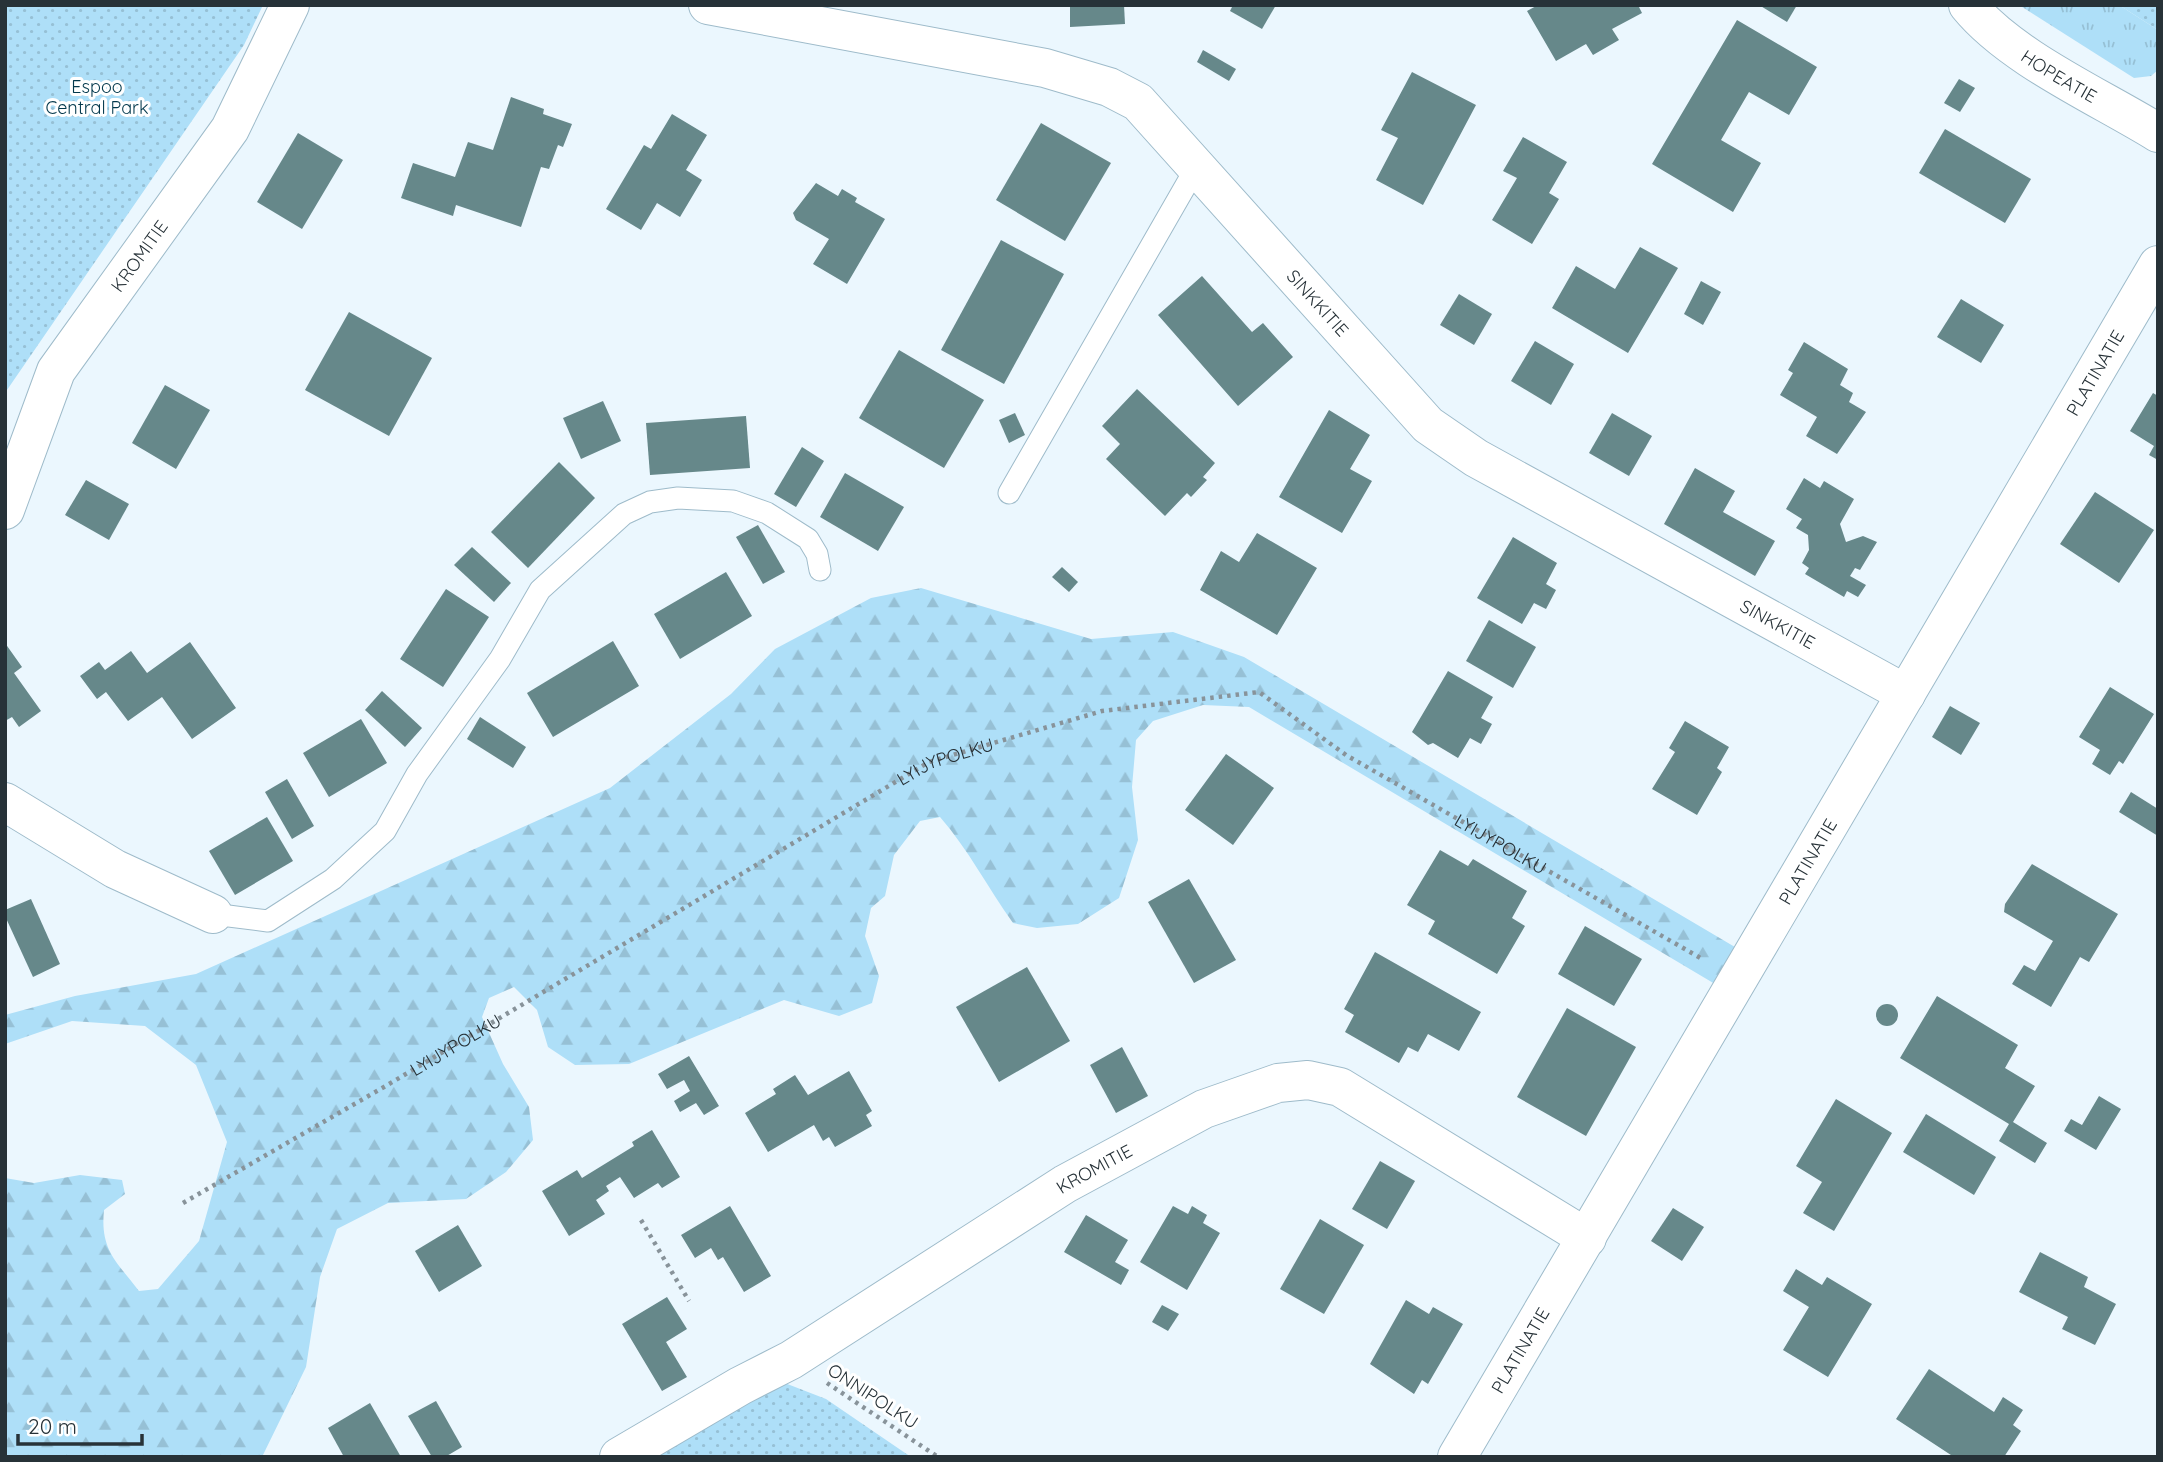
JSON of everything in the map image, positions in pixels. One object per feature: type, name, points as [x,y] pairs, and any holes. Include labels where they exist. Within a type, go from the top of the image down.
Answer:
[{"type":"street","name":"SINKKITIE","points":[[708,5],[1045,68],[1109,87],[1138,102],[1428,425],[1476,458],[1906,694]]},
{"type":"street","name":"HOPEATIE","points":[[1968,5],[1980,20],[2063,79],[2158,134]]},
{"type":"street","name":"KROMITIE","points":[[5,510],[56,371],[230,129],[290,6]]},
{"type":"street","name":"PLATINATIE","points":[[1457,1457],[2158,265]]},
{"type":"street","points":[[5,802],[115,869],[213,914]]},
{"type":"street","name":"KROMITIE","points":[[619,1457],[740,1386],[791,1360],[1065,1184],[1204,1108],[1278,1083],[1308,1080],[1340,1087],[1587,1238]]},
{"type":"lane","points":[[1009,493],[1197,166]]},
{"type":"lane","points":[[213,914],[268,921],[333,879],[385,831],[417,774],[500,659],[540,590],[624,514],[650,502],[678,498],[733,501],[767,513],[808,539],[817,554],[820,570]]},
{"type":"path","name":"LYIJYPOLKU","points":[[183,1203],[384,1087],[929,762],[1102,711],[1259,692],[1346,755],[1738,980]]},
{"type":"path","points":[[640,1220],[689,1301]]},
{"type":"path","name":"ONNIPOLKU","points":[[791,1360],[939,1457]]},
{"type":"green space","name":"Espoo Central Park","points":[[5,5],[263,5],[244,45],[7,390],[5,398]]},
{"type":"green space","points":[[2019,5],[2119,5],[2158,30],[2158,70],[2151,76],[2134,78]]},
{"type":"green space","points":[[2119,5],[2158,5],[2158,30]]},
{"type":"green space","points":[[921,588],[1091,639],[1173,632],[1244,657],[1740,950],[1720,987],[1249,707],[1203,705],[1153,721],[1136,740],[1132,787],[1138,840],[1119,898],[1078,924],[1037,928],[1013,923],[960,842],[940,817],[920,821],[894,855],[885,896],[871,908],[865,936],[879,976],[872,1003],[839,1016],[784,1000],[629,1064],[575,1065],[548,1047],[537,1010],[514,987],[489,998],[482,1017],[503,1064],[529,1107],[533,1140],[506,1172],[466,1199],[388,1203],[337,1229],[320,1277],[306,1367],[262,1457],[5,1457],[5,1178],[34,1183],[80,1175],[122,1180],[125,1194],[104,1210],[103,1224],[107,1245],[139,1291],[158,1289],[199,1241],[227,1142],[196,1065],[145,1026],[72,1021],[5,1044],[5,1015],[75,996],[196,974],[610,788],[731,694],[775,649],[871,598]]},
{"type":"green space","points":[[777,1380],[826,1399],[911,1457],[653,1457]]},
{"type":"building","points":[[1070,5],[1124,5],[1125,24],[1070,27]]},
{"type":"building","points":[[1233,5],[1276,5],[1262,29],[1230,11]]},
{"type":"building","points":[[1538,5],[1638,5],[1642,13],[1612,29],[1619,40],[1593,55],[1586,44],[1556,61],[1527,11]]},
{"type":"building","points":[[1759,5],[1797,5],[1787,22]]},
{"type":"building","points":[[1737,20],[1817,67],[1789,115],[1749,92],[1721,140],[1761,163],[1733,212],[1652,164]]},
{"type":"building","points":[[1203,50],[1236,69],[1229,81],[1197,62]]},
{"type":"building","points":[[1412,72],[1476,105],[1423,205],[1376,180],[1398,138],[1381,130]]},
{"type":"building","points":[[1959,79],[1975,88],[1960,112],[1944,103]]},
{"type":"building","points":[[511,97],[544,109],[543,114],[572,124],[563,147],[558,145],[549,169],[541,167],[521,227],[456,205],[453,216],[401,198],[413,163],[455,177],[468,142],[493,150]]},
{"type":"building","points":[[672,114],[707,135],[686,170],[702,180],[680,217],[657,203],[641,230],[606,209],[644,145],[651,149]]},
{"type":"building","points":[[1041,123],[1111,163],[1065,241],[996,200]]},
{"type":"building","points":[[1945,129],[2031,179],[2005,223],[1919,173]]},
{"type":"building","points":[[298,133],[343,160],[302,229],[257,202]]},
{"type":"building","points":[[1523,137],[1567,162],[1549,193],[1559,199],[1532,244],[1492,220],[1517,178],[1503,171]]},
{"type":"building","points":[[816,183],[838,196],[842,189],[857,198],[855,202],[885,219],[847,284],[813,264],[829,239],[796,220],[793,213]]},
{"type":"building","points":[[1001,240],[1064,274],[1004,384],[941,350]]},
{"type":"building","points":[[1640,247],[1678,268],[1628,353],[1552,308],[1576,266],[1615,289]]},
{"type":"building","points":[[1202,276],[1252,332],[1263,323],[1293,357],[1238,406],[1158,315]]},
{"type":"building","points":[[1701,281],[1721,292],[1703,325],[1684,314]]},
{"type":"building","points":[[1459,294],[1492,314],[1474,345],[1440,325]]},
{"type":"building","points":[[1961,299],[2004,325],[1981,363],[1937,337]]},
{"type":"building","points":[[349,312],[432,358],[389,436],[305,390]]},
{"type":"building","points":[[1535,341],[1574,364],[1551,405],[1511,381]]},
{"type":"building","points":[[1804,342],[1848,369],[1840,385],[1853,393],[1849,402],[1866,412],[1837,454],[1806,436],[1817,417],[1780,395],[1793,373],[1788,370]]},
{"type":"building","points":[[899,350],[984,400],[944,468],[859,418]]},
{"type":"building","points":[[165,385],[210,410],[176,469],[132,443]]},
{"type":"building","points":[[1137,389],[1215,463],[1203,477],[1207,480],[1191,497],[1187,493],[1165,516],[1106,459],[1120,444],[1102,426]]},
{"type":"building","points":[[2153,393],[2158,396],[2158,460],[2149,455],[2154,446],[2130,431]]},
{"type":"building","points":[[603,401],[621,441],[581,459],[563,418]]},
{"type":"building","points":[[1329,410],[1370,435],[1350,469],[1372,481],[1342,533],[1279,497]]},
{"type":"building","points":[[1015,413],[1025,435],[1009,443],[999,420]]},
{"type":"building","points":[[1612,413],[1652,436],[1629,476],[1589,453]]},
{"type":"building","points":[[746,416],[750,468],[650,475],[646,423]]},
{"type":"building","points":[[802,447],[824,461],[796,507],[774,494]]},
{"type":"building","points":[[559,462],[595,498],[528,568],[491,532]]},
{"type":"building","points":[[1695,468],[1735,491],[1723,512],[1775,541],[1755,576],[1664,524]]},
{"type":"building","points":[[845,473],[904,507],[878,551],[820,517]]},
{"type":"building","points":[[1804,478],[1820,488],[1824,481],[1854,499],[1840,524],[1846,542],[1863,536],[1877,542],[1860,570],[1855,568],[1850,576],[1866,585],[1858,597],[1847,591],[1844,597],[1805,574],[1809,568],[1802,563],[1809,550],[1808,535],[1796,528],[1802,519],[1786,509]]},
{"type":"building","points":[[86,480],[129,504],[109,540],[65,515]]},
{"type":"building","points":[[2095,492],[2154,530],[2119,583],[2060,544]]},
{"type":"building","points":[[758,525],[785,572],[763,584],[736,537]]},
{"type":"building","points":[[1257,533],[1317,568],[1277,635],[1200,590],[1221,551],[1239,562]]},
{"type":"building","points":[[1513,537],[1557,563],[1546,584],[1556,590],[1546,609],[1534,603],[1522,624],[1477,598]]},
{"type":"building","points":[[472,547],[511,583],[494,602],[454,565]]},
{"type":"building","points":[[1062,567],[1078,582],[1069,592],[1052,577]]},
{"type":"building","points":[[726,572],[752,616],[680,659],[654,614]]},
{"type":"building","points":[[446,589],[489,617],[443,687],[400,659]]},
{"type":"building","points":[[1489,620],[1536,647],[1513,688],[1466,661]]},
{"type":"building","points":[[613,641],[639,686],[553,737],[527,693]]},
{"type":"building","points":[[190,642],[236,708],[192,739],[162,697],[128,721],[106,692],[97,699],[80,676],[99,662],[105,670],[131,651],[147,673]]},
{"type":"building","points":[[5,643],[22,667],[14,673],[41,711],[19,727],[12,717],[5,721]]},
{"type":"building","points":[[1448,671],[1493,697],[1481,718],[1492,724],[1481,744],[1470,738],[1458,758],[1433,743],[1428,745],[1412,732]]},
{"type":"building","points":[[2110,687],[2154,714],[2123,764],[2119,761],[2110,775],[2092,764],[2100,750],[2079,737]]},
{"type":"building","points":[[382,691],[422,728],[405,747],[365,710]]},
{"type":"building","points":[[1950,706],[1980,723],[1961,755],[1932,737]]},
{"type":"building","points":[[480,717],[526,747],[513,768],[467,739]]},
{"type":"building","points":[[361,719],[387,763],[329,797],[303,753]]},
{"type":"building","points":[[1685,721],[1729,747],[1717,768],[1722,772],[1697,815],[1652,789],[1675,752],[1669,748]]},
{"type":"building","points":[[1226,754],[1274,788],[1233,845],[1185,810]]},
{"type":"building","points":[[287,779],[314,826],[292,839],[265,792]]},
{"type":"building","points":[[2131,792],[2158,809],[2158,836],[2119,812]]},
{"type":"building","points":[[267,817],[293,861],[235,895],[209,851]]},
{"type":"building","points":[[1440,850],[1468,866],[1473,859],[1527,891],[1512,918],[1525,926],[1497,974],[1428,934],[1435,921],[1407,905]]},
{"type":"building","points":[[2032,864],[2118,914],[2089,962],[2080,957],[2051,1007],[2012,984],[2024,965],[2035,971],[2053,941],[2004,912],[2005,904]]},
{"type":"building","points":[[1189,879],[1236,960],[1194,983],[1148,902]]},
{"type":"building","points":[[31,899],[60,964],[33,977],[5,916],[5,910]]},
{"type":"building","points":[[1585,926],[1642,959],[1614,1006],[1558,974]]},
{"type":"building","points":[[1375,952],[1481,1012],[1459,1051],[1428,1034],[1418,1052],[1408,1047],[1399,1063],[1345,1032],[1354,1015],[1344,1009]]},
{"type":"building","points":[[1027,967],[1070,1041],[999,1082],[956,1007]]},
{"type":"building","points":[[1937,996],[2018,1045],[2005,1068],[2035,1086],[2013,1122],[2047,1143],[2035,1163],[1999,1141],[2009,1124],[1900,1058]]},
{"type":"building","points":[[1887,1004],[1895,1007],[1898,1015],[1895,1023],[1887,1026],[1879,1023],[1876,1015],[1879,1007]]},
{"type":"building","points":[[1567,1008],[1636,1047],[1586,1136],[1517,1097]]},
{"type":"building","points":[[1122,1047],[1148,1096],[1116,1113],[1090,1065]]},
{"type":"building","points":[[689,1056],[719,1106],[704,1115],[696,1103],[680,1112],[674,1101],[690,1091],[684,1080],[667,1089],[658,1074]]},
{"type":"building","points":[[849,1071],[872,1111],[866,1115],[872,1126],[835,1147],[829,1137],[823,1141],[814,1125],[768,1152],[745,1113],[776,1094],[773,1089],[795,1075],[808,1095]]},
{"type":"building","points":[[2099,1096],[2121,1109],[2096,1150],[2064,1131],[2071,1119],[2082,1125]]},
{"type":"building","points":[[1836,1099],[1892,1133],[1834,1231],[1803,1213],[1822,1182],[1796,1166]]},
{"type":"building","points":[[1926,1114],[1996,1157],[1974,1195],[1903,1152]]},
{"type":"building","points":[[652,1130],[680,1177],[662,1188],[658,1183],[634,1198],[620,1177],[606,1186],[609,1191],[596,1200],[605,1214],[569,1236],[542,1191],[577,1170],[582,1178],[634,1146],[632,1142]]},
{"type":"building","points":[[1380,1161],[1415,1181],[1387,1229],[1352,1209]]},
{"type":"building","points":[[730,1206],[771,1276],[744,1292],[723,1257],[718,1260],[711,1248],[695,1258],[681,1235]]},
{"type":"building","points":[[1173,1206],[1188,1214],[1192,1206],[1207,1215],[1203,1223],[1220,1233],[1187,1290],[1140,1262]]},
{"type":"building","points":[[1673,1208],[1704,1227],[1682,1261],[1651,1241]]},
{"type":"building","points":[[1086,1215],[1128,1240],[1115,1262],[1129,1270],[1121,1285],[1064,1252]]},
{"type":"building","points":[[1320,1219],[1364,1245],[1324,1314],[1280,1289]]},
{"type":"building","points":[[458,1225],[482,1266],[439,1292],[415,1251]]},
{"type":"building","points":[[2040,1252],[2088,1277],[2084,1287],[2116,1304],[2095,1345],[2062,1329],[2068,1317],[2019,1292]]},
{"type":"building","points":[[1796,1269],[1822,1285],[1827,1277],[1872,1304],[1828,1377],[1783,1350],[1809,1307],[1783,1291]]},
{"type":"building","points":[[667,1297],[687,1329],[666,1342],[687,1377],[662,1391],[622,1324]]},
{"type":"building","points":[[1406,1300],[1429,1314],[1433,1307],[1463,1324],[1428,1384],[1422,1380],[1414,1394],[1370,1364]]},
{"type":"building","points":[[1162,1305],[1179,1314],[1168,1331],[1152,1322]]},
{"type":"building","points":[[1929,1369],[1994,1412],[2003,1397],[2023,1410],[2013,1425],[2021,1431],[2004,1457],[1954,1457],[1896,1419]]},
{"type":"building","points":[[436,1401],[462,1447],[445,1457],[432,1457],[408,1416]]},
{"type":"building","points":[[370,1403],[401,1457],[344,1457],[328,1428]]}]
